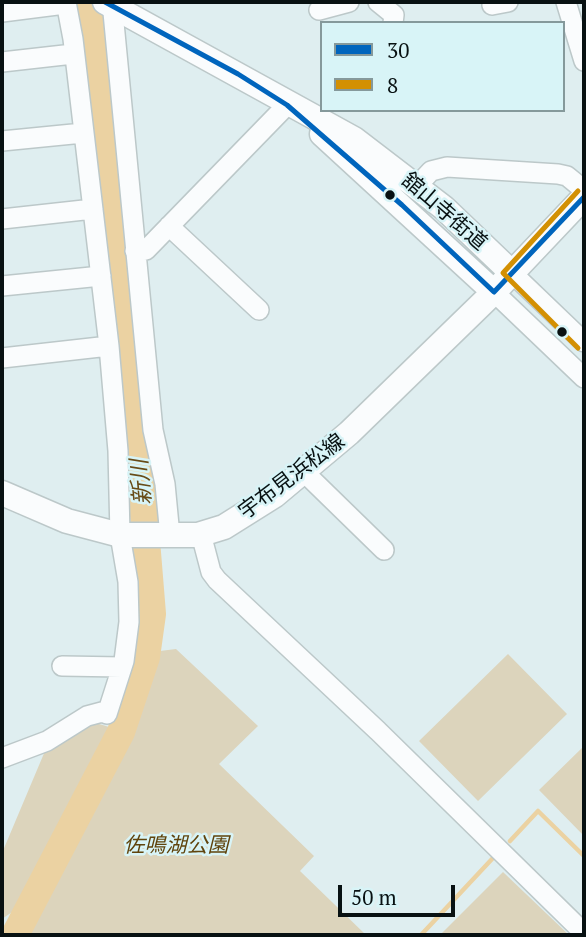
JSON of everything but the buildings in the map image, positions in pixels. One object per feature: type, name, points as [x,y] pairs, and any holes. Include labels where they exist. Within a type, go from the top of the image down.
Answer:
[{"type":"main road","name":"舘山寺街道","points":[[110,3],[238,74],[287,105],[354,139],[444,208],[512,273]]},
{"type":"main road","name":"舘山寺街道","points":[[287,105],[402,205],[494,292]]},
{"type":"main road","name":"宇布見浜松線","points":[[2,493],[67,521],[124,535],[201,534],[243,516],[304,472],[349,433],[494,292],[584,197]]},
{"type":"street","points":[[319,10],[349,2]]},
{"type":"street","points":[[378,2],[394,15],[393,21]]},
{"type":"street","points":[[566,2],[584,61]]},
{"type":"street","points":[[2,12],[66,3],[109,346],[130,602],[122,667],[107,714],[102,712],[87,716],[47,741],[2,758]]},
{"type":"street","points":[[110,3],[155,443],[165,484],[167,536]]},
{"type":"street","points":[[2,62],[73,54]]},
{"type":"street","points":[[135,251],[146,250],[287,105]]},
{"type":"street","points":[[2,141],[83,133]]},
{"type":"street","points":[[416,187],[431,171],[447,167],[558,174],[570,178],[584,190]]},
{"type":"street","points":[[2,219],[93,209]]},
{"type":"street","points":[[170,226],[259,310]]},
{"type":"street","name":"舘山寺街道","points":[[512,273],[584,342]]},
{"type":"street","points":[[2,286],[101,276]]},
{"type":"street","name":"舘山寺街道","points":[[494,292],[584,378]]},
{"type":"street","points":[[2,358],[109,346]]},
{"type":"street","points":[[304,472],[384,550]]},
{"type":"street","points":[[201,534],[211,572],[217,580],[584,933]]},
{"type":"street","points":[[62,666],[122,667]]},
{"type":"green space","name":"佐鳴湖公園","points":[[176,649],[258,726],[219,764],[314,856],[300,871],[366,935],[15,935],[98,804],[134,734],[160,651]]},
{"type":"green space","points":[[508,654],[567,714],[478,801],[419,741]]},
{"type":"green space","name":"佐鳴湖公園","points":[[89,721],[116,729],[15,910],[2,919],[2,853],[45,751]]},
{"type":"green space","points":[[584,746],[584,836],[539,790]]},
{"type":"green space","points":[[503,872],[569,935],[440,935]]},
{"type":"waterway","name":"新川","points":[[15,935],[121,732],[146,657],[152,614],[130,344],[88,2]]},
{"type":"waterway","points":[[510,841],[538,811],[584,856]]},
{"type":"waterway","points":[[421,935],[492,859]]},
{"type":"transit line","name":"30","points":[[105,2],[238,74],[287,105],[402,205],[494,292],[584,197]]},
{"type":"transit line","name":"8","points":[[578,191],[503,273],[578,348]]}]
